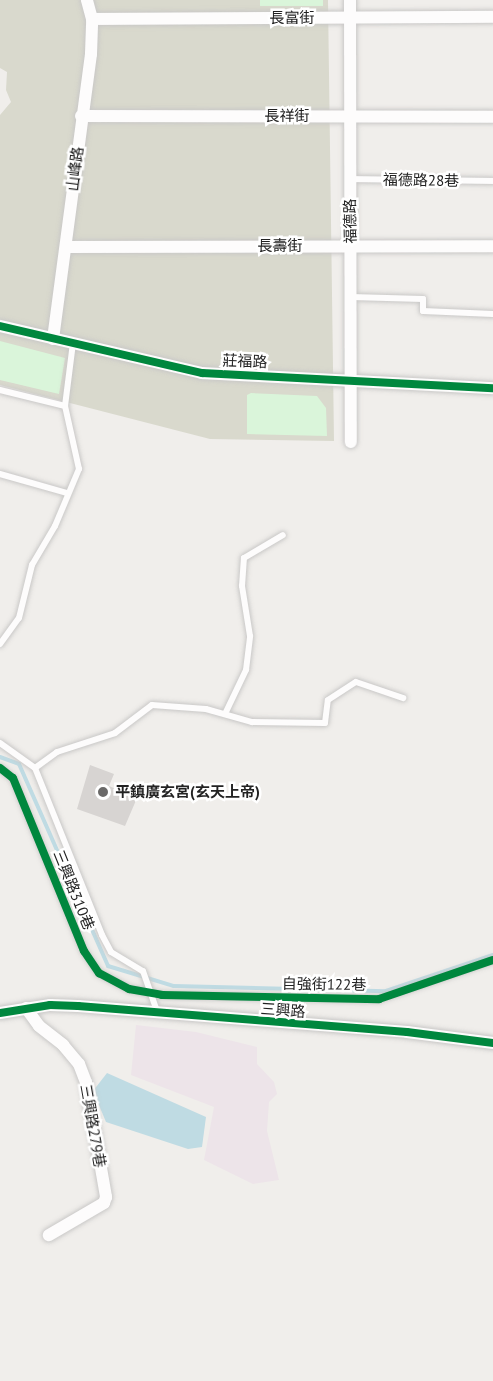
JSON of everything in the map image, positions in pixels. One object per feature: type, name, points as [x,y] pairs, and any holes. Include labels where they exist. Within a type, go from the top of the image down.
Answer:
[{"type":"street","name":"山峰路","points":[[53,339],[92,19],[87,0]]},
{"type":"street","name":"福德路","points":[[350,0],[351,441]]},
{"type":"street","name":"長富街","points":[[92,19],[493,17]]},
{"type":"street","name":"長祥街","points":[[81,116],[493,117]]},
{"type":"street","name":"長壽街","points":[[66,247],[493,246]]},
{"type":"street","name":"莊福路","points":[[0,326],[202,373],[493,388]]},
{"type":"street","name":"三興路","points":[[0,1013],[59,1005],[159,1016],[407,1032],[493,1043]]},
{"type":"street","name":"三興路279巷","points":[[26,1008],[39,1026],[63,1045],[79,1064],[86,1082],[106,1197],[104,1203],[49,1235]]},
{"type":"lane","name":"福德路28巷","points":[[350,179],[493,181]]},
{"type":"lane","points":[[351,297],[423,299],[423,311],[493,314]]},
{"type":"lane","points":[[0,644],[19,618],[32,565],[55,526],[79,469],[65,406],[73,344]]},
{"type":"lane","points":[[0,390],[65,406]]},
{"type":"lane","points":[[0,474],[67,493]]},
{"type":"lane","points":[[225,714],[246,670],[250,636],[242,586],[243,558],[282,535]]},
{"type":"lane","points":[[0,743],[35,768],[57,752],[115,733],[152,705],[225,714],[252,722],[325,723],[328,700],[356,682],[403,698]]},
{"type":"lane","name":"三興路310巷","points":[[0,768],[13,778],[84,951],[99,973],[129,989],[148,992]]},
{"type":"lane","name":"三興路310巷","points":[[35,768],[102,935],[111,952],[140,966],[159,1016]]},
{"type":"lane","name":"自強街122巷","points":[[148,992],[380,999],[493,960]]},
{"type":"shaded area","points":[[0,0],[328,0],[334,441],[210,439],[0,385],[0,115],[11,102],[6,90],[7,72],[0,68]]},
{"type":"shaded area","points":[[136,1025],[196,1032],[257,1047],[257,1064],[274,1082],[277,1094],[269,1102],[267,1131],[279,1180],[253,1184],[204,1160],[214,1107],[131,1075]]},
{"type":"green space","points":[[260,0],[323,0],[323,6],[260,6]]},
{"type":"green space","points":[[0,341],[65,358],[59,394],[0,380]]},
{"type":"green space","points":[[251,393],[317,396],[326,408],[327,436],[247,434],[247,395]]},
{"type":"water","points":[[107,1073],[206,1117],[202,1147],[188,1149],[106,1122],[93,1091]]},
{"type":"building","name":"平鎮廣玄宮(玄天上帝)","points":[[90,765],[114,774],[109,786],[137,798],[125,826],[77,809]]},
{"type":"waterway","points":[[0,757],[19,764],[108,966],[174,986],[386,991],[493,955]]},
{"type":"cycle path","points":[[0,326],[202,373],[493,388]]},
{"type":"cycle path","points":[[0,768],[13,778],[84,951],[99,973],[129,989],[162,995],[379,999],[493,960]]},
{"type":"cycle path","points":[[0,1013],[50,1005],[78,1006],[407,1032],[493,1043]]},
{"type":"place","name":"平鎮廣玄宮(玄天上帝)","points":[[103,792]]}]
